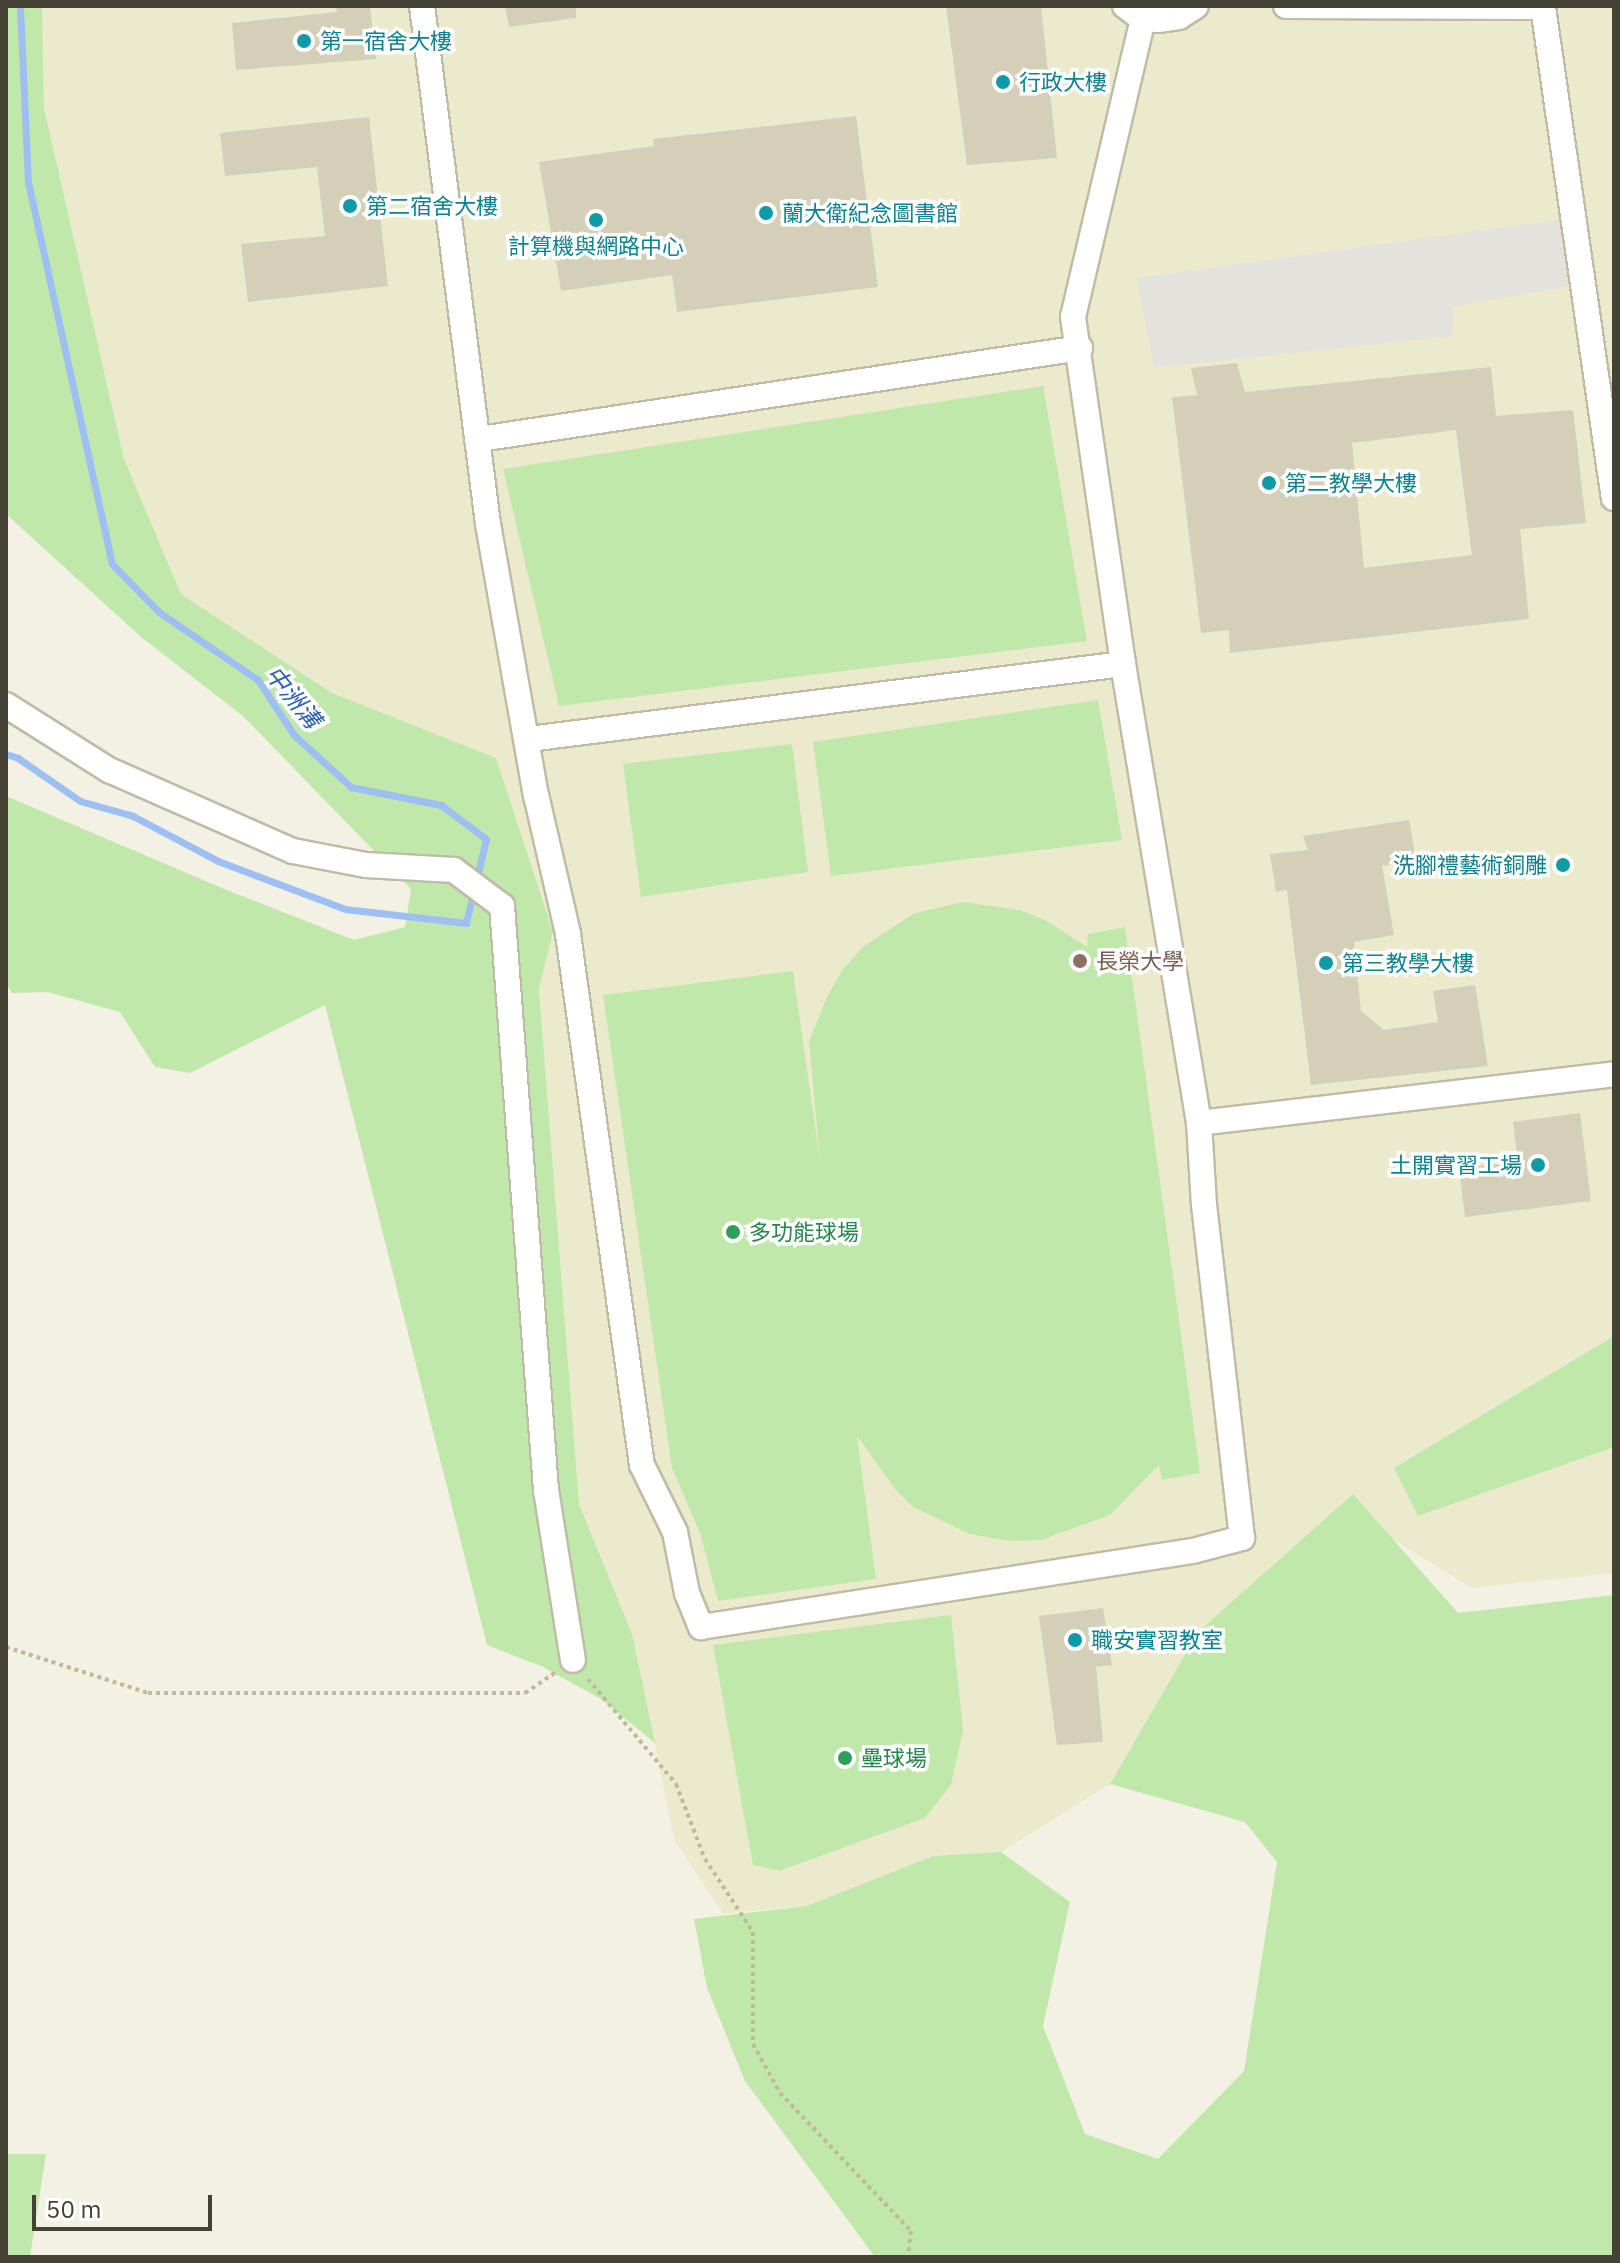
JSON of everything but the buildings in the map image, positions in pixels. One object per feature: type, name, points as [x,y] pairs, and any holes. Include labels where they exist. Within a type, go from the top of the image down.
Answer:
[{"type":"lane","points":[[422,6],[480,439],[488,524],[529,739],[536,795],[568,934],[642,1465],[675,1532],[687,1593],[701,1627],[1193,1551],[1242,1538],[1204,1206],[1199,1123],[1123,664],[1080,348],[1073,317],[1134,12],[1179,17],[1196,6]]},
{"type":"lane","points":[[1286,6],[1543,7],[1614,498]]},
{"type":"lane","points":[[480,439],[1080,348]]},
{"type":"lane","points":[[529,739],[1123,664]]},
{"type":"lane","points":[[6,705],[109,770],[293,851],[366,865],[454,870],[502,906],[546,1490],[573,1660]]},
{"type":"lane","points":[[1199,1123],[1614,1074]]},
{"type":"path","points":[[6,1647],[148,1693],[525,1693],[573,1660],[676,1784],[705,1859],[753,1932],[753,2044],[780,2093],[911,2231],[908,2257]]},
{"type":"shaded area","name":"長榮大學","points":[[42,6],[1614,6],[1614,1573],[1472,1588],[1348,1512],[1198,1632],[1110,1784],[1001,1852],[933,1856],[807,1906],[723,1914],[674,1839],[632,1634],[579,1504],[539,989],[553,932],[496,759],[332,693],[181,594],[124,459],[44,108]]},
{"type":"shaded area","points":[[1572,218],[1584,284],[1453,306],[1452,336],[1154,368],[1137,278]]},
{"type":"green space","points":[[6,6],[42,6],[44,108],[124,459],[181,594],[332,693],[496,758],[553,932],[539,989],[579,1504],[632,1634],[655,1743],[601,1699],[541,1666],[487,1645],[325,1005],[190,1073],[155,1067],[120,1012],[48,992],[12,993],[6,983],[6,796],[222,888],[354,940],[405,927],[411,889],[244,717],[141,637],[6,514]]},
{"type":"green space","points":[[1043,386],[1087,641],[559,706],[503,469]]},
{"type":"green space","points":[[1098,700],[1122,840],[831,876],[813,742]]},
{"type":"green space","points":[[792,744],[808,872],[641,897],[623,764]]},
{"type":"green space","points":[[962,902],[1020,910],[1047,921],[1087,947],[1088,934],[1125,927],[1200,1473],[1162,1480],[1159,1465],[1110,1515],[1041,1540],[1010,1541],[970,1534],[913,1507],[895,1489],[857,1436],[876,1579],[718,1601],[700,1533],[672,1468],[603,995],[793,971],[820,1161],[809,1041],[828,995],[843,969],[863,947],[913,914]]},
{"type":"green space","points":[[1614,1336],[1614,1447],[1418,1516],[1394,1468]]},
{"type":"green space","points":[[1353,1494],[1458,1613],[1614,1595],[1614,2257],[875,2257],[745,2081],[707,1988],[694,1919],[807,1906],[933,1856],[1001,1852],[1070,1902],[1043,2026],[1085,2134],[1158,2159],[1244,2071],[1277,1862],[1245,1822],[1110,1784],[1198,1632]]},
{"type":"green space","name":"壘球場","points":[[951,1615],[963,1731],[951,1785],[925,1818],[779,1871],[753,1865],[713,1645]]},
{"type":"green space","points":[[6,2154],[46,2154],[30,2257],[6,2257]]},
{"type":"waterway","name":"中洲溝","points":[[6,754],[18,758],[80,801],[133,816],[218,861],[345,909],[466,923],[486,839],[441,805],[351,787],[294,735],[258,680],[159,612],[112,564],[28,183],[20,6]]},
{"type":"place","name":"第一宿舍大樓","points":[[304,41]]},
{"type":"place","name":"行政大樓","points":[[1003,82]]},
{"type":"place","name":"第二宿舍大樓","points":[[350,206]]},
{"type":"place","name":"蘭大衛紀念圖書館","points":[[766,213]]},
{"type":"place","name":"計算機與網路中心","points":[[596,220]]},
{"type":"place","name":"第二教學大樓","points":[[1269,483]]},
{"type":"place","name":"洗腳禮藝術銅雕","points":[[1563,865]]},
{"type":"place","name":"長榮大學","points":[[1080,961]]},
{"type":"place","name":"第三教學大樓","points":[[1326,963]]},
{"type":"place","name":"土開實習工場","points":[[1538,1165]]},
{"type":"place","name":"多功能球場","points":[[733,1232]]},
{"type":"place","name":"職安實習教室","points":[[1075,1640]]},
{"type":"place","name":"壘球場","points":[[845,1758]]}]
